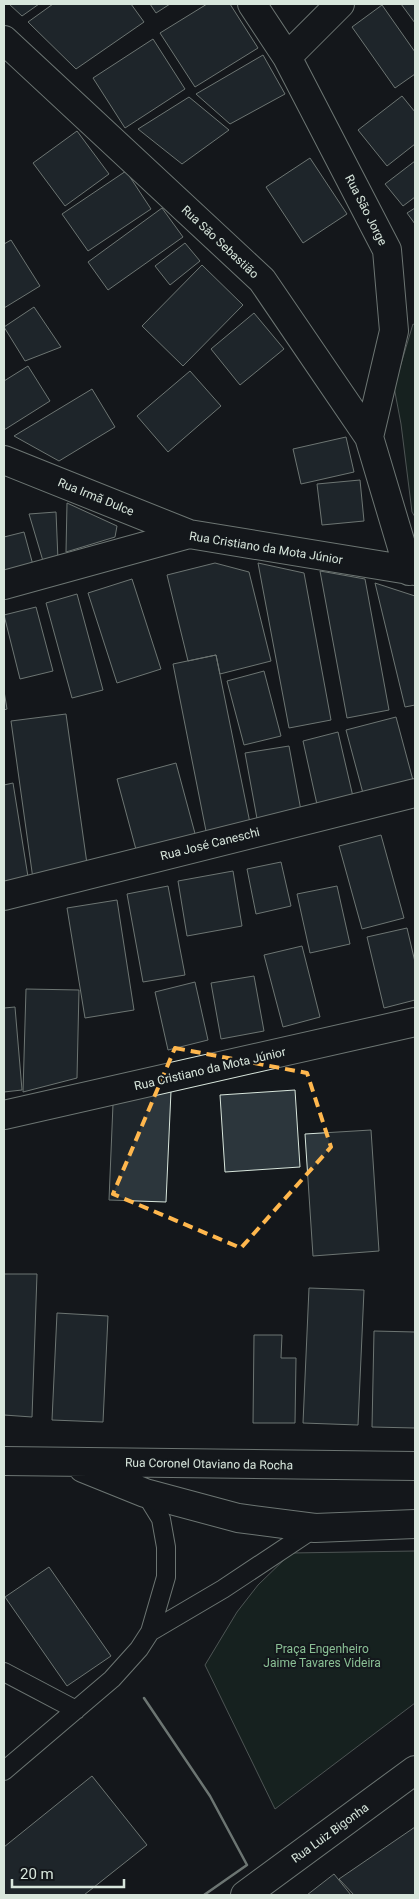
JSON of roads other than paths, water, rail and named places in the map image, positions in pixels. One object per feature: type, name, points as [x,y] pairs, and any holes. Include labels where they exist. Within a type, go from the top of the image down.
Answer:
[{"type":"street","name":"Rua São Jorge","points":[[252,4],[287,57],[387,250],[394,331],[370,437]]},
{"type":"street","points":[[287,57],[340,4]]},
{"type":"street","name":"Rua São Sebastião","points":[[4,40],[262,280],[370,437],[412,571]]},
{"type":"street","name":"Rua Irmã Dulce","points":[[4,460],[189,534]]},
{"type":"street","name":"Rua Cristiano da Mota Júnior","points":[[4,586],[189,534],[412,571]]},
{"type":"street","name":"Rua José Caneschi","points":[[4,896],[415,793]]},
{"type":"street","name":"Rua Cristiano da Mota Júnior","points":[[4,1115],[415,1022]]},
{"type":"street","name":"Rua Coronel Otaviano da Rocha","points":[[4,1461],[415,1466]]},
{"type":"street","points":[[67,1462],[145,1494],[238,1518],[315,1528],[415,1524]]},
{"type":"street","name":"Rua Luiz Bigonha","points":[[244,1895],[415,1770]]},
{"type":"lane","points":[[4,1771],[112,1679],[139,1649],[150,1632],[166,1577],[166,1547],[161,1519],[145,1494]]},
{"type":"lane","points":[[150,1632],[222,1589],[315,1528]]},
{"type":"lane","points":[[4,1672],[76,1710]]},
{"type":"park label","name":"Praça Engenheiro Jaime Tavares Videira","points":[[322,1656]]}]
